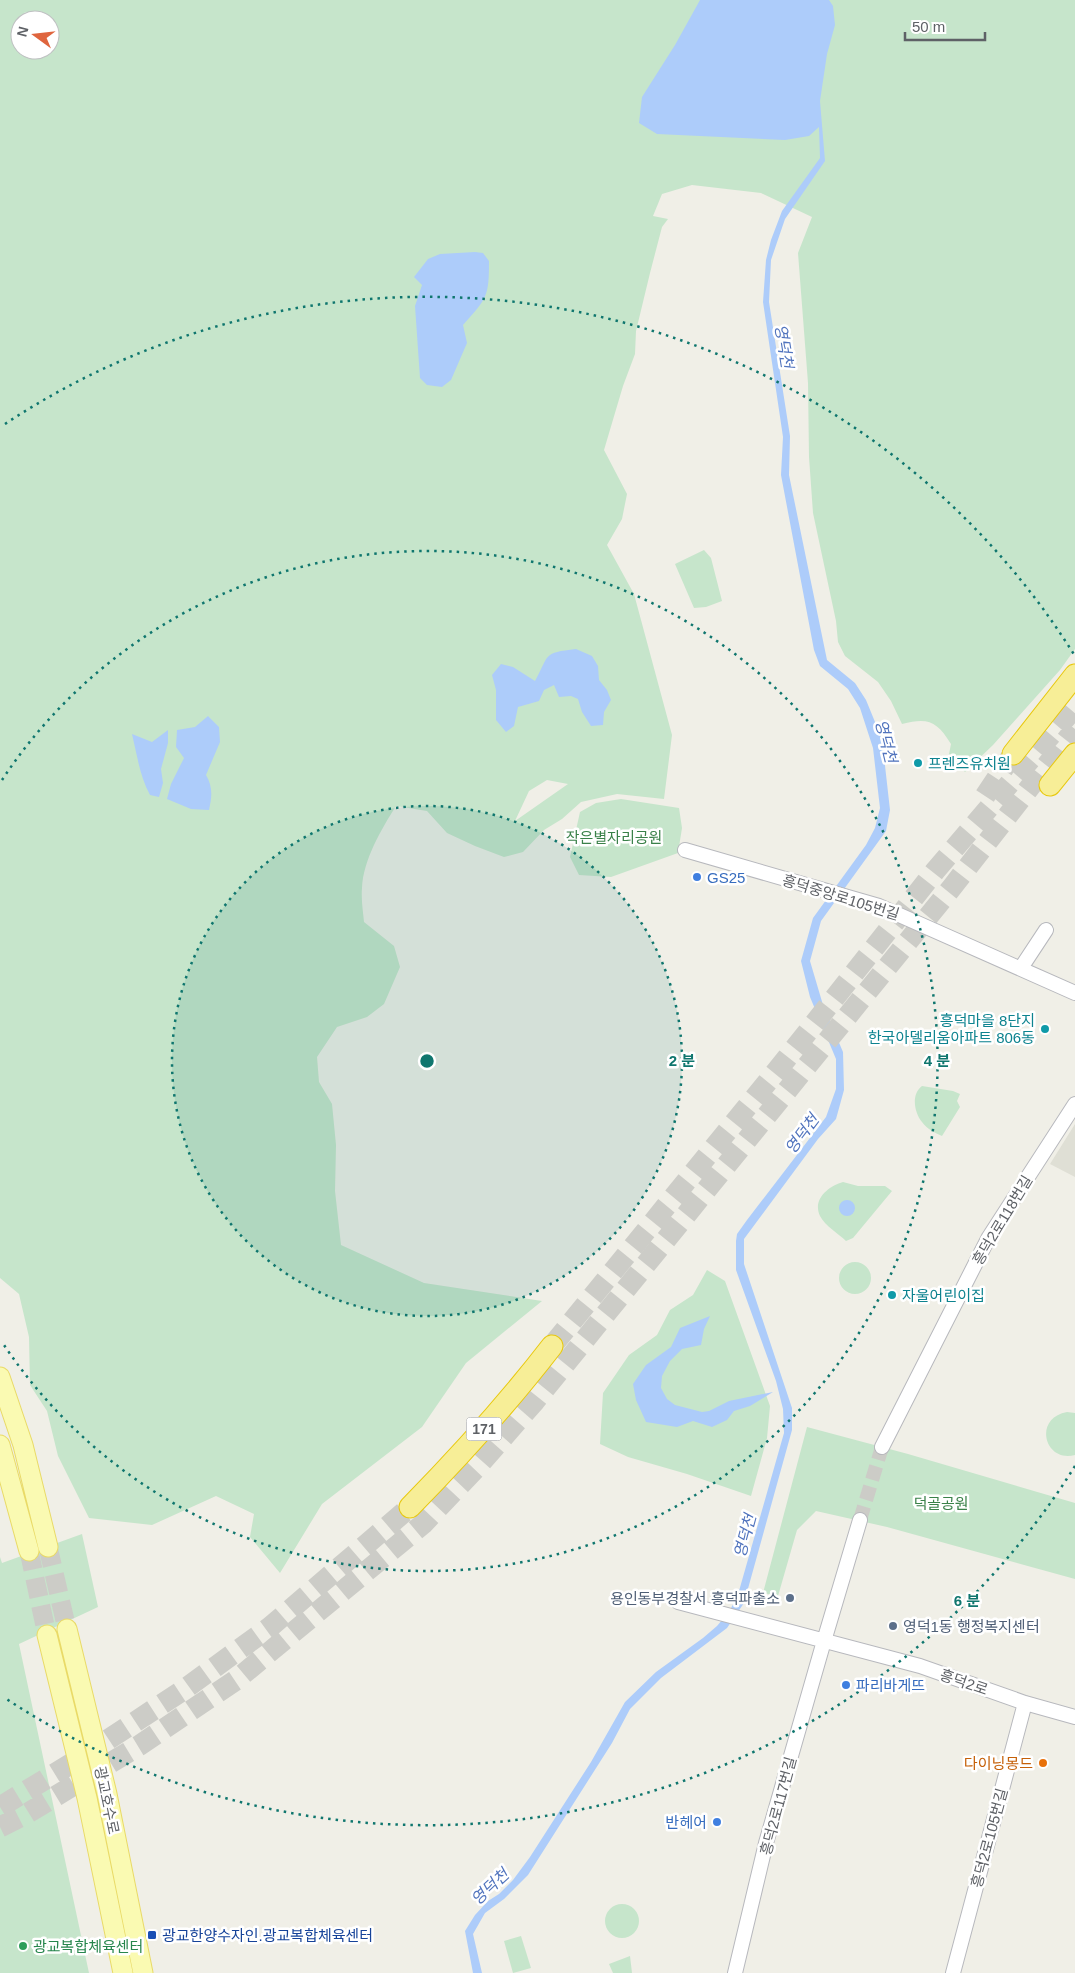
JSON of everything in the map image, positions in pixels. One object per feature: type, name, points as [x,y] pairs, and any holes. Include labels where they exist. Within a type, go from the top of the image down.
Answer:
[{"type":"highway","points":[[1013,754],[1075,675]]},
{"type":"highway","points":[[1050,785],[1075,754]]},
{"type":"highway","name":"171","points":[[410,1507],[470,1445],[518,1391],[552,1346]]},
{"type":"main road","points":[[0,1377],[23,1445],[48,1547]]},
{"type":"main road","points":[[0,1445],[29,1551]]},
{"type":"main road","name":"광교호수로","points":[[66,1629],[107,1794],[143,1973]]},
{"type":"main road","name":"광교호수로","points":[[48,1635],[86,1798],[123,1973]]},
{"type":"street","name":"흥덕중앙로105번길","points":[[685,850],[890,910],[1075,993]]},
{"type":"street","points":[[1021,968],[1046,930]]},
{"type":"street","name":"흥덕2로118번길","points":[[882,1447],[989,1237],[1075,1104]]},
{"type":"street","points":[[824,1640],[860,1520]]},
{"type":"street","name":"흥덕2로","points":[[678,1602],[920,1666],[1025,1703],[1075,1717]]},
{"type":"street","name":"흥덕2로117번길","points":[[735,1973],[766,1843],[824,1640]]},
{"type":"street","name":"흥덕2로105번길","points":[[953,1973],[1025,1703]]},
{"type":"shaded area","points":[[1075,1124],[1075,1177],[1050,1164]]},
{"type":"green space","points":[[0,0],[1075,0],[1075,649],[1060,670],[993,745],[965,772],[956,762],[948,759],[951,744],[941,730],[925,721],[902,724],[891,701],[878,682],[845,656],[838,642],[836,621],[813,513],[809,457],[808,383],[798,253],[812,217],[761,193],[692,185],[662,194],[653,216],[668,219],[662,227],[650,273],[636,331],[635,354],[623,386],[604,450],[627,494],[622,519],[607,545],[634,594],[672,735],[664,799],[617,794],[581,802],[562,819],[544,830],[523,852],[504,857],[447,833],[427,811],[396,806],[379,834],[366,866],[363,877],[362,901],[364,922],[394,946],[400,967],[384,1004],[367,1017],[337,1027],[317,1057],[319,1082],[332,1104],[336,1145],[335,1191],[341,1245],[424,1283],[542,1301],[466,1363],[422,1427],[322,1504],[280,1573],[250,1537],[254,1514],[216,1496],[152,1525],[89,1518],[58,1456],[47,1411],[30,1385],[29,1337],[19,1294],[0,1278]],"holes":[[[547,780],[568,784],[515,821],[529,791]]]},
{"type":"green space","points":[[704,550],[711,558],[722,601],[706,607],[694,608],[675,564]]},
{"type":"green space","name":"작은별자리공원","points":[[621,799],[679,808],[682,828],[678,853],[611,877],[579,875],[570,857],[580,812],[596,803]]},
{"type":"green space","points":[[922,1086],[960,1094],[957,1101],[960,1107],[942,1136],[926,1127],[917,1113],[915,1098]]},
{"type":"green space","points":[[843,1182],[858,1186],[885,1186],[892,1191],[853,1238],[846,1241],[825,1223],[818,1210],[818,1204],[823,1194]]},
{"type":"green space","points":[[855,1262],[861,1263],[866,1267],[870,1272],[870,1284],[866,1289],[861,1293],[855,1294],[849,1293],[844,1289],[840,1284],[839,1278],[840,1272],[844,1267],[849,1263]]},
{"type":"green space","points":[[707,1270],[725,1281],[770,1406],[767,1438],[751,1496],[687,1474],[628,1457],[600,1444],[603,1393],[629,1355],[657,1335],[670,1310],[693,1295]]},
{"type":"green space","points":[[1067,1412],[1075,1413],[1075,1455],[1064,1456],[1056,1453],[1050,1446],[1046,1430],[1056,1416]]},
{"type":"green space","name":"덕골공원","points":[[807,1427],[908,1454],[1075,1503],[1075,1579],[887,1527],[816,1511],[797,1530],[778,1596],[763,1593]]},
{"type":"green space","points":[[82,1534],[98,1607],[19,1644],[89,1973],[0,1973],[0,1557],[2,1563]]},
{"type":"green space","points":[[622,1904],[634,1909],[639,1921],[634,1933],[622,1938],[610,1933],[605,1921],[610,1909]]},
{"type":"green space","points":[[521,1936],[531,1968],[513,1973],[504,1941]]},
{"type":"green space","points":[[630,1956],[632,1973],[613,1973],[609,1964]]},
{"type":"water","points":[[700,0],[829,0],[833,6],[835,25],[827,54],[820,101],[825,161],[785,219],[771,260],[769,302],[790,436],[789,475],[827,660],[855,683],[866,700],[882,739],[890,810],[886,831],[821,921],[810,961],[823,1005],[843,1052],[844,1090],[836,1119],[818,1139],[744,1239],[744,1264],[792,1408],[792,1430],[744,1603],[727,1628],[661,1678],[630,1709],[612,1743],[528,1875],[504,1899],[485,1913],[473,1934],[482,1973],[473,1973],[465,1931],[475,1915],[513,1880],[530,1857],[591,1762],[625,1702],[656,1672],[717,1626],[737,1598],[784,1433],[783,1409],[776,1381],[736,1270],[737,1234],[826,1117],[836,1089],[836,1059],[810,997],[801,961],[813,918],[866,845],[875,828],[880,808],[873,748],[860,708],[848,689],[820,666],[814,650],[781,475],[783,437],[763,302],[766,260],[771,240],[782,211],[820,158],[819,127],[809,136],[785,140],[657,134],[639,123],[642,97],[675,45]]},
{"type":"water","points":[[483,253],[489,261],[485,296],[463,325],[467,343],[451,380],[442,387],[427,385],[420,378],[415,306],[422,285],[414,277],[428,259],[440,254]]},
{"type":"water","points":[[576,649],[592,656],[598,666],[599,680],[607,690],[611,700],[604,712],[603,725],[591,726],[582,712],[578,699],[571,696],[559,697],[554,685],[544,690],[539,701],[518,707],[514,726],[506,732],[496,720],[496,690],[492,675],[501,664],[513,667],[535,681],[548,656],[557,652]]},
{"type":"water","points":[[208,716],[219,727],[220,742],[206,775],[211,788],[210,805],[209,810],[191,809],[167,799],[171,784],[184,758],[176,747],[177,730],[195,727]]},
{"type":"water","points":[[168,730],[168,743],[161,769],[163,783],[159,797],[150,795],[144,781],[132,734],[152,742]]},
{"type":"water","points":[[844,1200],[850,1200],[855,1205],[853,1214],[844,1216],[839,1211],[839,1205]]},
{"type":"water","points":[[710,1316],[704,1329],[701,1345],[682,1349],[670,1361],[662,1376],[661,1388],[667,1399],[675,1405],[702,1412],[709,1411],[729,1401],[773,1392],[750,1406],[734,1411],[727,1420],[712,1427],[693,1421],[677,1427],[646,1422],[636,1400],[633,1384],[646,1365],[671,1347],[680,1328]]},
{"type":"tunnel","points":[[552,1346],[787,1058],[935,871],[1075,707]]},
{"type":"tunnel","points":[[0,1827],[28,1813],[140,1745],[236,1680],[423,1524],[478,1466],[535,1401],[953,886],[1075,729]]},
{"type":"tunnel","points":[[985,796],[1013,754]]},
{"type":"tunnel","points":[[860,1520],[882,1447]]},
{"type":"tunnel","points":[[0,1807],[77,1760],[182,1691],[270,1627],[410,1507]]},
{"type":"tunnel","points":[[48,1547],[67,1629]]},
{"type":"tunnel","points":[[29,1551],[47,1635]]},
{"type":"place","name":"프렌즈유치원","points":[[918,763]]},
{"type":"place","name":"GS25","points":[[697,877]]},
{"type":"place","name":"흥덕마을 8단지 한국아델리움아파트 806동","points":[[1045,1029]]},
{"type":"place","name":"자울어린이집","points":[[892,1295]]},
{"type":"place","name":"용인동부경찰서 흥덕파출소","points":[[790,1598]]},
{"type":"place","name":"영덕1동 행정복지센터","points":[[893,1626]]},
{"type":"place","name":"파리바게뜨","points":[[846,1685]]},
{"type":"place","name":"다이닝몽드","points":[[1043,1763]]},
{"type":"place","name":"반헤어","points":[[717,1822]]},
{"type":"place","name":"광교한양수자인.광교복합체육센터","points":[[152,1935]]},
{"type":"place","name":"광교복합체육센터","points":[[23,1946]]},
{"type":"water label","name":"영덕천","points":[[784,346]]},
{"type":"water label","name":"영덕천","points":[[886,741]]},
{"type":"water label","name":"영덕천","points":[[802,1134]]},
{"type":"water label","name":"영덕천","points":[[745,1536]]},
{"type":"water label","name":"영덕천","points":[[490,1887]]}]
